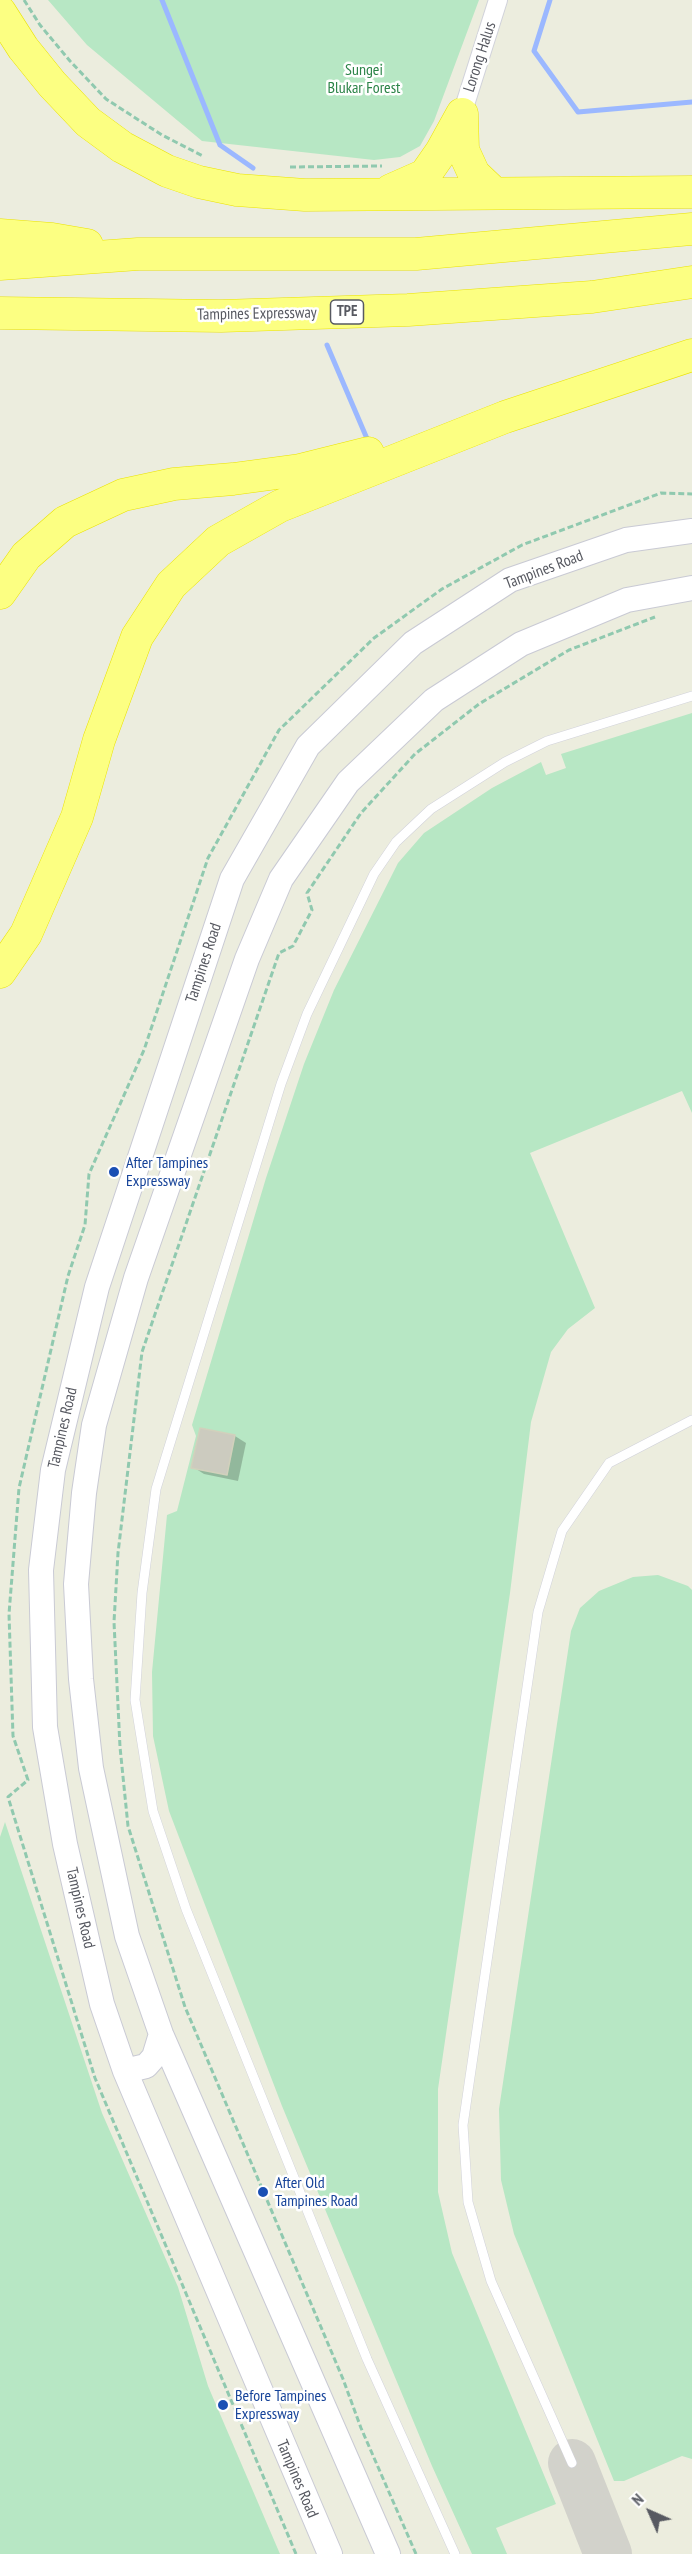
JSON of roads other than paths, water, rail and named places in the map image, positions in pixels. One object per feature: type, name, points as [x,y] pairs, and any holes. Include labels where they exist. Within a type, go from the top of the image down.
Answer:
[{"type":"highway","points":[[0,12],[23,48],[52,84],[88,122],[122,147],[167,171],[199,182],[237,190],[305,195],[382,180],[425,175],[462,114]]},
{"type":"highway","points":[[462,114],[463,150],[474,174],[494,193]]},
{"type":"highway","points":[[382,180],[494,193],[692,192]]},
{"type":"highway","points":[[0,264],[138,254],[416,254],[692,228]]},
{"type":"highway","points":[[0,235],[52,239],[138,254]]},
{"type":"highway","name":"Tampines Expressway","points":[[0,313],[221,316],[408,310],[592,297],[692,282]]},
{"type":"highway","points":[[0,972],[26,934],[77,817],[99,740],[136,637],[171,585],[218,541],[280,506],[505,417],[692,355]]},
{"type":"highway","points":[[0,593],[26,556],[65,522],[123,495],[174,484],[300,470],[505,417]]},
{"type":"main road","name":"Tampines Road","points":[[330,2554],[124,2071],[102,2004],[65,1844],[45,1727],[41,1570],[53,1470],[97,1287],[232,879],[308,746],[413,643],[510,580],[627,540],[692,531]]},
{"type":"main road","name":"Tampines Road","points":[[388,2554],[161,2034],[127,1936],[91,1768],[81,1679],[77,1573],[84,1493],[94,1425],[135,1278],[247,959],[281,879],[348,782],[434,700],[521,644],[627,600],[692,588]]},
{"type":"main road","points":[[124,2071],[146,2066],[154,2057],[161,2034]]},
{"type":"street","name":"Lorong Halus","points":[[462,114],[498,0]]},
{"type":"lane","points":[[455,2554],[363,2348],[186,1909],[153,1811],[135,1700],[147,1558],[156,1489],[281,1084],[308,1014],[374,874],[396,842],[431,809],[505,762],[547,741],[692,696]]},
{"type":"lane","points":[[572,2463],[491,2281],[468,2202],[463,2125],[538,1612],[562,1531],[609,1463],[692,1420]]},
{"type":"waterway","points":[[162,0],[220,145],[253,168]]},
{"type":"waterway","points":[[550,0],[534,51],[578,112],[692,102]]},
{"type":"waterway","points":[[327,345],[368,441]]},
{"type":"place","name":"After Tampines Expressway","points":[[114,1172]]},
{"type":"place","name":"After Old Tampines Road","points":[[263,2192]]},
{"type":"place","name":"Before Tampines Expressway","points":[[223,2405]]},
{"type":"park label","name":"Sungei Blukar Forest","points":[[364,79]]}]
